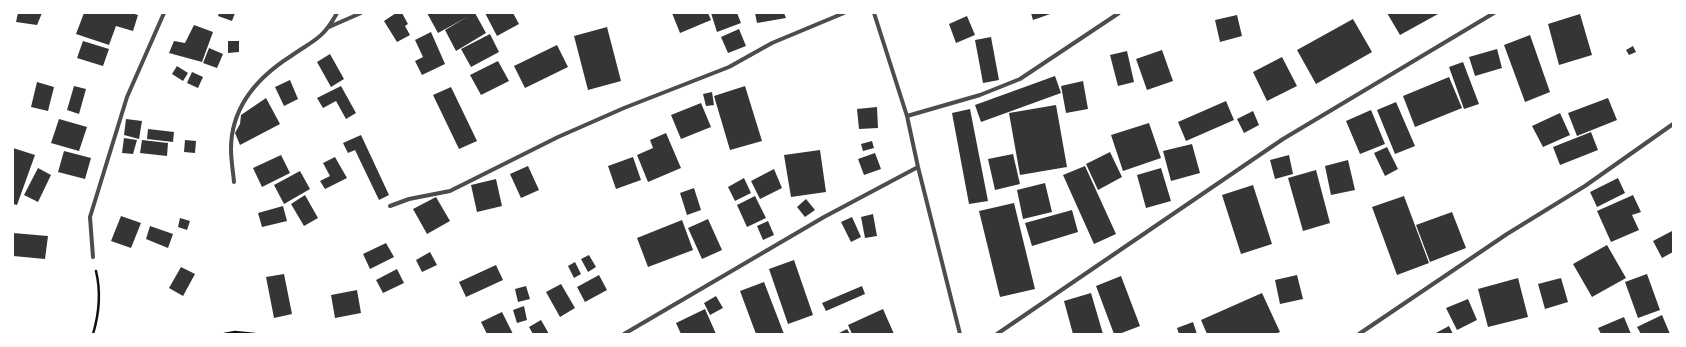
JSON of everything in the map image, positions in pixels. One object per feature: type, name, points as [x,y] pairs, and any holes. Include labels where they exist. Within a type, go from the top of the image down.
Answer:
[{"type":"street","points":[[93,257],[90,218],[127,97],[164,13]]},
{"type":"street","points":[[234,182],[231,148],[234,121],[246,97],[254,85],[272,68],[315,41],[329,27],[337,13]]},
{"type":"street","points":[[329,27],[361,13]]},
{"type":"street","points":[[390,206],[408,198],[450,191],[558,137],[624,108],[729,67],[772,43],[844,13]]},
{"type":"street","points":[[874,13],[907,116],[918,167],[960,334]]},
{"type":"street","points":[[907,116],[980,95],[1020,79],[1119,13]]},
{"type":"street","points":[[997,334],[1283,139],[1494,13]]},
{"type":"street","points":[[1359,334],[1507,234],[1585,186],[1673,124]]},
{"type":"street","points":[[624,334],[824,217],[918,167]]},
{"type":"path","points":[[93,257],[98,278],[98,315],[93,334]]},
{"type":"path","points":[[224,334],[234,332],[255,334]]},
{"type":"building","points":[[18,13],[42,13],[37,25],[16,22]]},
{"type":"building","points":[[84,13],[131,13],[138,15],[133,31],[116,26],[109,45],[76,34]]},
{"type":"building","points":[[219,13],[235,13],[232,21],[218,16]]},
{"type":"building","points":[[396,13],[402,13],[408,24],[405,26],[410,35],[397,42],[384,21]]},
{"type":"building","points":[[427,13],[475,13],[486,33],[456,51],[445,30],[469,16],[438,33]]},
{"type":"building","points":[[485,13],[513,13],[519,24],[497,36]]},
{"type":"building","points":[[672,13],[708,13],[711,20],[680,33]]},
{"type":"building","points":[[711,13],[737,13],[741,23],[717,32]]},
{"type":"building","points":[[755,13],[784,13],[786,18],[757,23]]},
{"type":"building","points":[[1031,13],[1053,13],[1033,20]]},
{"type":"building","points":[[1387,13],[1437,13],[1438,14],[1400,35]]},
{"type":"building","points":[[1580,14],[1592,55],[1559,65],[1548,24]]},
{"type":"building","points":[[1237,15],[1242,36],[1220,42],[1215,20]]},
{"type":"building","points":[[967,16],[975,35],[956,43],[949,24]]},
{"type":"building","points":[[1353,19],[1372,52],[1316,84],[1297,50]]},
{"type":"building","points":[[194,25],[213,32],[202,62],[169,53],[174,41],[185,43]]},
{"type":"building","points":[[607,27],[621,81],[588,90],[574,36]]},
{"type":"building","points":[[739,29],[746,46],[728,53],[721,37]]},
{"type":"building","points":[[431,32],[445,64],[422,75],[415,61],[423,57],[415,40]]},
{"type":"building","points":[[490,34],[499,52],[471,67],[461,49]]},
{"type":"building","points":[[1530,35],[1550,92],[1525,102],[1504,45]]},
{"type":"building","points":[[991,37],[999,80],[983,83],[975,40]]},
{"type":"building","points":[[83,41],[109,49],[103,66],[77,58]]},
{"type":"building","points":[[228,41],[239,41],[239,52],[228,53]]},
{"type":"building","points":[[557,45],[568,67],[525,88],[514,66]]},
{"type":"building","points":[[1633,46],[1636,52],[1629,55],[1626,50]]},
{"type":"building","points":[[209,48],[223,54],[217,68],[203,63]]},
{"type":"building","points":[[1497,49],[1502,68],[1475,76],[1469,57]]},
{"type":"building","points":[[1162,50],[1173,81],[1147,90],[1136,59]]},
{"type":"building","points":[[1127,51],[1134,82],[1118,86],[1110,55]]},
{"type":"building","points":[[330,54],[344,79],[331,87],[317,62]]},
{"type":"building","points":[[1282,57],[1297,86],[1267,101],[1253,72]]},
{"type":"building","points":[[498,61],[509,81],[481,95],[470,75]]},
{"type":"building","points":[[1463,62],[1479,104],[1464,109],[1449,67]]},
{"type":"building","points":[[177,66],[188,73],[183,81],[172,74]]},
{"type":"building","points":[[192,72],[203,77],[198,88],[187,83]]},
{"type":"building","points":[[1055,76],[1061,93],[981,122],[975,105]]},
{"type":"building","points":[[1449,77],[1462,108],[1415,127],[1403,96]]},
{"type":"building","points":[[290,80],[298,99],[284,106],[275,87]]},
{"type":"building","points":[[1083,81],[1088,109],[1066,113],[1061,86]]},
{"type":"building","points":[[37,82],[54,87],[48,111],[31,107]]},
{"type":"building","points":[[74,86],[86,89],[79,114],[67,110]]},
{"type":"building","points":[[341,86],[356,113],[346,119],[336,101],[323,108],[317,98]]},
{"type":"building","points":[[745,86],[762,141],[730,150],[714,96]]},
{"type":"building","points":[[451,87],[477,141],[459,149],[433,95]]},
{"type":"building","points":[[712,92],[714,105],[706,106],[703,94]]},
{"type":"building","points":[[266,98],[280,124],[240,145],[235,133],[240,124],[241,115]]},
{"type":"building","points":[[1608,98],[1617,120],[1577,136],[1568,113]]},
{"type":"building","points":[[1226,101],[1234,120],[1186,141],[1178,122]]},
{"type":"building","points":[[1396,102],[1415,146],[1395,154],[1377,110]]},
{"type":"building","points":[[701,103],[711,127],[681,139],[671,115]]},
{"type":"building","points":[[1056,105],[1067,167],[1020,175],[1009,113]]},
{"type":"building","points":[[877,107],[878,128],[859,129],[857,109]]},
{"type":"building","points":[[970,109],[988,201],[969,204],[952,113]]},
{"type":"building","points":[[1371,110],[1385,144],[1360,154],[1346,121]]},
{"type":"building","points":[[1253,111],[1259,125],[1244,133],[1237,119]]},
{"type":"building","points":[[1560,113],[1570,135],[1543,147],[1532,126]]},
{"type":"building","points":[[59,119],[87,127],[79,151],[51,143]]},
{"type":"building","points":[[126,119],[142,121],[139,139],[124,135]]},
{"type":"building","points":[[1149,123],[1161,158],[1123,171],[1111,135]]},
{"type":"building","points":[[148,129],[174,132],[173,142],[147,139]]},
{"type":"building","points":[[1591,132],[1598,150],[1560,165],[1553,147]]},
{"type":"building","points":[[666,133],[681,168],[648,182],[637,155],[653,148],[650,140]]},
{"type":"building","points":[[361,135],[389,195],[379,200],[355,150],[348,153],[343,143]]},
{"type":"building","points":[[124,138],[137,140],[133,154],[122,153]]},
{"type":"building","points":[[142,140],[168,143],[167,156],[140,153]]},
{"type":"building","points":[[185,140],[196,141],[195,153],[184,152]]},
{"type":"building","points":[[872,141],[874,148],[863,151],[861,144]]},
{"type":"building","points":[[1192,144],[1200,173],[1171,181],[1163,151]]},
{"type":"building","points":[[1387,147],[1398,169],[1385,176],[1374,153]]},
{"type":"building","points":[[13,148],[35,155],[17,205],[13,204]]},
{"type":"building","points":[[820,150],[826,192],[791,197],[784,155]]},
{"type":"building","points":[[64,151],[91,158],[85,179],[58,172]]},
{"type":"building","points":[[1110,152],[1122,177],[1098,190],[1086,164]]},
{"type":"building","points":[[875,153],[881,169],[864,175],[858,159]]},
{"type":"building","points":[[1013,154],[1020,184],[995,190],[988,159]]},
{"type":"building","points":[[281,155],[290,173],[262,187],[253,168]]},
{"type":"building","points":[[1289,155],[1293,174],[1275,179],[1270,160]]},
{"type":"building","points":[[335,157],[347,178],[325,189],[320,181],[330,176],[323,163]]},
{"type":"building","points":[[633,157],[641,180],[616,189],[608,166]]},
{"type":"building","points":[[1348,160],[1355,190],[1331,195],[1325,166]]},
{"type":"building","points":[[528,166],[539,190],[521,198],[510,174]]},
{"type":"building","points":[[1085,166],[1116,234],[1094,244],[1063,175]]},
{"type":"building","points":[[38,168],[51,175],[38,202],[24,195]]},
{"type":"building","points":[[1161,168],[1171,201],[1146,208],[1137,175]]},
{"type":"building","points":[[774,169],[782,188],[760,199],[751,181]]},
{"type":"building","points":[[1316,170],[1330,223],[1303,231],[1288,178]]},
{"type":"building","points":[[300,171],[310,189],[284,204],[274,185]]},
{"type":"building","points":[[744,178],[751,193],[735,201],[728,187]]},
{"type":"building","points":[[1618,178],[1625,193],[1597,207],[1590,192]]},
{"type":"building","points":[[496,179],[502,206],[477,212],[471,185]]},
{"type":"building","points":[[1045,183],[1052,212],[1023,219],[1017,190]]},
{"type":"building","points":[[1253,185],[1272,244],[1241,254],[1222,195]]},
{"type":"building","points":[[694,188],[701,210],[687,215],[680,193]]},
{"type":"building","points":[[305,195],[318,218],[304,226],[291,204]]},
{"type":"building","points":[[1633,195],[1641,212],[1632,215],[1639,230],[1611,242],[1597,211]]},
{"type":"building","points":[[755,196],[766,218],[747,227],[737,205]]},
{"type":"building","points":[[1404,196],[1429,263],[1397,275],[1372,207]]},
{"type":"building","points":[[436,197],[450,221],[427,234],[413,209]]},
{"type":"building","points":[[806,199],[815,210],[805,217],[797,207]]},
{"type":"building","points":[[1014,203],[1035,289],[1000,297],[979,211]]},
{"type":"building","points":[[283,206],[287,221],[262,227],[258,213]]},
{"type":"building","points":[[1072,210],[1078,232],[1032,246],[1025,223]]},
{"type":"building","points":[[1452,212],[1466,248],[1430,262],[1416,225]]},
{"type":"building","points":[[873,214],[877,236],[865,238],[861,217]]},
{"type":"building","points":[[121,216],[141,223],[131,248],[111,241]]},
{"type":"building","points":[[852,217],[861,237],[851,242],[841,222]]},
{"type":"building","points":[[180,218],[190,221],[187,230],[178,227]]},
{"type":"building","points":[[708,219],[722,250],[702,259],[688,228]]},
{"type":"building","points":[[682,220],[693,250],[648,267],[637,238]]},
{"type":"building","points":[[768,221],[774,235],[763,240],[757,226]]},
{"type":"building","points":[[150,226],[173,234],[168,248],[146,239]]},
{"type":"building","points":[[1672,231],[1673,252],[1662,258],[1653,241]]},
{"type":"building","points":[[13,233],[48,236],[45,259],[13,256]]},
{"type":"building","points":[[386,243],[394,257],[370,269],[363,254]]},
{"type":"building","points":[[1607,245],[1626,278],[1592,297],[1573,264]]},
{"type":"building","points":[[430,252],[437,265],[422,272],[416,260]]},
{"type":"building","points":[[589,255],[596,267],[588,272],[581,259]]},
{"type":"building","points":[[794,260],[813,315],[788,324],[769,269]]},
{"type":"building","points":[[575,262],[581,274],[574,278],[568,266]]},
{"type":"building","points":[[496,265],[503,280],[466,297],[459,282]]},
{"type":"building","points":[[181,267],[195,274],[183,296],[169,288]]},
{"type":"building","points":[[397,269],[404,283],[383,293],[376,280]]},
{"type":"building","points":[[284,274],[292,314],[274,318],[266,277]]},
{"type":"building","points":[[1647,274],[1660,310],[1638,318],[1625,282]]},
{"type":"building","points":[[599,275],[607,290],[585,302],[577,287]]},
{"type":"building","points":[[1297,275],[1303,299],[1280,304],[1275,280]]},
{"type":"building","points":[[1121,276],[1140,326],[1119,334],[1114,334],[1096,286]]},
{"type":"building","points":[[1518,278],[1528,317],[1488,327],[1478,289]]},
{"type":"building","points":[[1561,278],[1568,302],[1545,309],[1538,284]]},
{"type":"building","points":[[764,282],[784,334],[756,334],[740,291]]},
{"type":"building","points":[[561,284],[575,308],[560,317],[546,292]]},
{"type":"building","points":[[526,286],[530,299],[518,302],[515,289]]},
{"type":"building","points":[[862,286],[865,294],[826,311],[822,303]]},
{"type":"building","points":[[357,290],[361,313],[335,318],[331,295]]},
{"type":"building","points":[[1091,293],[1103,334],[1073,334],[1064,301]]},
{"type":"building","points":[[1262,293],[1280,332],[1275,334],[1207,334],[1201,320]]},
{"type":"building","points":[[716,296],[723,308],[710,315],[704,303]]},
{"type":"building","points":[[1468,299],[1477,320],[1457,330],[1446,308]]},
{"type":"building","points":[[524,306],[527,320],[517,323],[513,310]]},
{"type":"building","points":[[705,309],[716,334],[681,334],[676,323]]},
{"type":"building","points":[[883,309],[894,334],[852,334],[848,325]]},
{"type":"building","points":[[502,312],[513,334],[487,334],[481,322]]},
{"type":"building","points":[[1662,315],[1670,334],[1641,334],[1637,327]]},
{"type":"building","points":[[1624,317],[1631,334],[1601,334],[1598,328]]},
{"type":"building","points":[[541,320],[549,334],[533,334],[529,327]]},
{"type":"building","points":[[1193,322],[1197,334],[1179,334],[1177,328]]},
{"type":"building","points":[[1449,326],[1453,334],[1434,334]]},
{"type":"building","points":[[847,329],[850,334],[837,334]]}]
